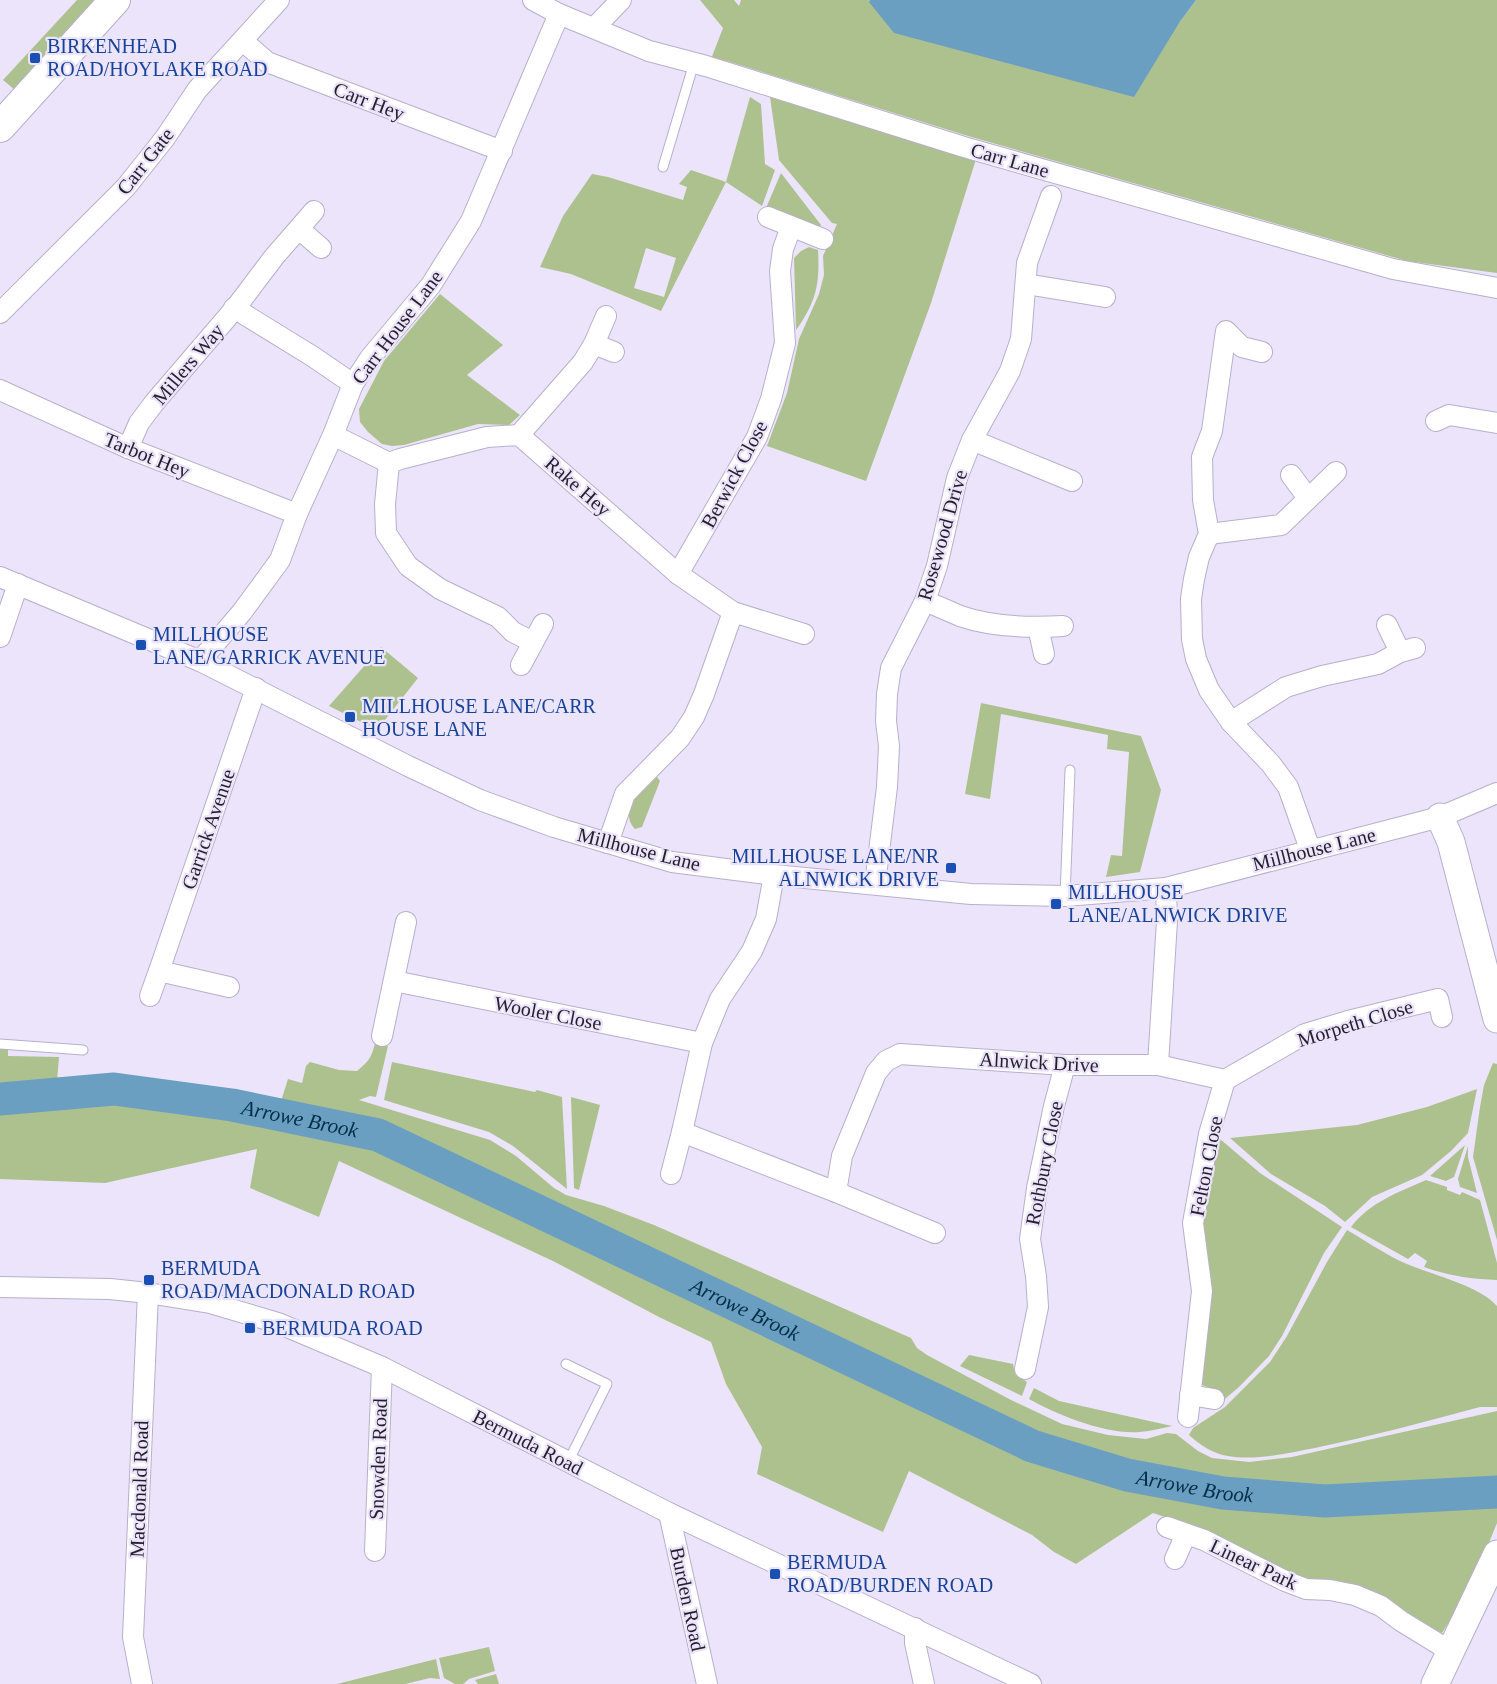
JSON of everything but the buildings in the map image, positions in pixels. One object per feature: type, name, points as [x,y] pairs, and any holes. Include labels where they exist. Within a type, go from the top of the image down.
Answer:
[{"type":"main road","points":[[0,127],[115,0]]},
{"type":"street","name":"Carr Gate","points":[[0,313],[126,188],[165,138],[197,90],[279,0]]},
{"type":"street","name":"Carr Lane","points":[[533,0],[559,14],[649,51],[964,147],[1394,269],[1497,288]]},
{"type":"street","points":[[594,28],[621,0]]},
{"type":"street","name":"Carr House Lane","points":[[200,661],[242,612],[280,560],[297,514],[333,435],[353,384],[370,358],[430,285],[471,222],[559,14]]},
{"type":"street","name":"Carr Hey","points":[[243,40],[267,62],[501,151]]},
{"type":"street","name":"Rosewood Drive","points":[[875,884],[887,787],[889,746],[886,694],[891,668],[926,601],[937,566],[957,478],[972,440],[1010,371],[1021,339],[1027,263],[1051,196]]},
{"type":"street","points":[[234,308],[274,257],[314,212]]},
{"type":"street","points":[[768,216],[823,239]]},
{"type":"street","name":"Berwick Close","points":[[678,574],[757,437],[771,399],[785,343],[780,271],[783,249],[791,227]]},
{"type":"street","points":[[300,229],[321,248]]},
{"type":"street","points":[[1026,284],[1105,297]]},
{"type":"street","name":"Millers Way","points":[[128,448],[144,416],[234,308],[353,384]]},
{"type":"street","points":[[389,464],[400,459],[487,437],[519,435],[583,362],[606,316]]},
{"type":"street","points":[[1262,352],[1242,347],[1226,331],[1212,431],[1202,457],[1203,500],[1209,534],[1199,557],[1194,579],[1191,599],[1192,639],[1196,659],[1209,690],[1231,722],[1288,787],[1310,849]]},
{"type":"street","points":[[594,344],[614,352]]},
{"type":"street","name":"Tarbot Hey","points":[[0,390],[128,448],[297,514]]},
{"type":"street","points":[[1436,420],[1449,415],[1497,423]]},
{"type":"street","points":[[333,435],[389,464]]},
{"type":"street","name":"Rake Hey","points":[[519,435],[678,574],[733,612],[804,634]]},
{"type":"street","points":[[972,440],[1072,481]]},
{"type":"street","points":[[389,464],[385,504],[386,532],[408,566],[440,589],[498,617],[513,632],[533,642]]},
{"type":"street","points":[[1209,534],[1281,525],[1336,472]]},
{"type":"street","points":[[1291,475],[1308,498]]},
{"type":"street","points":[[0,637],[9,580]]},
{"type":"street","name":"Millhouse Lane","points":[[9,580],[200,661],[480,800],[554,827],[672,862],[774,875],[971,894],[1065,896],[1166,888],[1440,817],[1497,793]]},
{"type":"street","points":[[926,601],[962,616],[990,623],[1038,627],[1063,626]]},
{"type":"street","points":[[608,843],[625,794],[680,738],[694,717],[733,612]]},
{"type":"street","points":[[521,665],[543,624]]},
{"type":"street","points":[[1231,722],[1286,687],[1322,676],[1378,664],[1408,650],[1387,625]]},
{"type":"street","points":[[1038,627],[1044,654]]},
{"type":"street","name":"Garrick Avenue","points":[[150,996],[256,688]]},
{"type":"street","points":[[1440,817],[1454,853],[1497,1019]]},
{"type":"street","points":[[671,1174],[702,1043],[720,999],[752,951],[766,919],[774,875]]},
{"type":"street","points":[[1166,888],[1167,921],[1158,1065],[1225,1080]]},
{"type":"street","points":[[382,1036],[406,922]]},
{"type":"street","points":[[159,971],[229,987]]},
{"type":"street","name":"Wooler Close","points":[[394,981],[702,1043]]},
{"type":"street","name":"Morpeth Close","points":[[1225,1080],[1305,1034],[1348,1021],[1438,999],[1442,1017]]},
{"type":"street","name":"Alnwick Drive","points":[[836,1192],[842,1156],[876,1073],[886,1061],[900,1054],[1065,1065],[1158,1065]]},
{"type":"street","name":"Rothbury Close","points":[[1025,1369],[1038,1307],[1030,1239],[1031,1229],[1037,1188],[1065,1065]]},
{"type":"street","name":"Felton Close","points":[[1188,1417],[1202,1291],[1194,1223],[1209,1134],[1225,1080]]},
{"type":"street","points":[[682,1132],[935,1233]]},
{"type":"street","name":"Bermuda Road","points":[[0,1287],[110,1289],[148,1293],[210,1303],[278,1323],[381,1367],[669,1514],[1031,1684]]},
{"type":"street","name":"Macdonald Road","points":[[142,1684],[133,1637],[148,1293]]},
{"type":"street","name":"Snowden Road","points":[[375,1551],[381,1367]]},
{"type":"street","points":[[1190,1395],[1214,1399]]},
{"type":"street","name":"Burden Road","points":[[669,1514],[706,1684]]},
{"type":"street","name":"Linear Park","points":[[1167,1527],[1204,1540],[1306,1589],[1330,1590],[1355,1595],[1381,1606],[1450,1651]]},
{"type":"street","name":"Linear Park","points":[[1176,1559],[1186,1534]]},
{"type":"street","points":[[1435,1684],[1497,1554]]},
{"type":"street","points":[[915,1628],[915,1643],[924,1684]]},
{"type":"lane","points":[[663,167],[694,63]]},
{"type":"lane","points":[[1065,896],[1070,770]]},
{"type":"lane","points":[[0,1044],[83,1050]]},
{"type":"lane","points":[[566,1364],[606,1384],[567,1462]]},
{"type":"green space","points":[[77,0],[97,0],[15,90],[3,80]]},
{"type":"green space","points":[[700,0],[734,0],[739,6],[741,0],[870,0],[869,2],[1179,23],[1196,0],[1497,0],[1497,273],[1407,261],[968,136],[727,61],[711,59],[723,28]]},
{"type":"green space","points":[[750,97],[761,104],[765,164],[775,170],[762,206],[726,182]]},
{"type":"green space","points":[[770,97],[977,156],[931,303],[866,481],[767,446],[787,393],[799,339],[819,294],[824,275],[823,256],[837,224],[832,223],[779,160]]},
{"type":"green space","points":[[691,170],[726,182],[661,311],[571,274],[540,267],[563,216],[592,174],[683,200],[687,187],[679,184]],"holes":[[[646,248],[676,258],[664,297],[634,288]]]},
{"type":"green space","points":[[781,173],[821,225],[820,228],[766,208]]},
{"type":"green space","points":[[809,247],[818,250],[817,283],[808,310],[796,330],[794,258]]},
{"type":"green space","points":[[440,294],[503,345],[467,375],[520,415],[509,425],[478,424],[404,445],[382,444],[360,422],[359,409],[384,361]]},
{"type":"green space","points":[[381,647],[418,678],[377,730],[329,706]]},
{"type":"green space","points":[[981,703],[1141,736],[1161,790],[1140,872],[1106,877],[1111,855],[1122,856],[1129,752],[1107,749],[1108,735],[1001,714],[990,799],[965,794]]},
{"type":"green space","points":[[657,777],[660,781],[642,827],[635,829],[630,822],[631,807],[640,793]]},
{"type":"green space","points":[[375,1043],[388,1046],[376,1097],[370,1096],[359,1100],[490,1140],[516,1156],[554,1188],[566,1195],[604,1206],[654,1225],[911,1338],[917,1348],[927,1355],[1011,1400],[1062,1424],[1108,1435],[1146,1439],[1167,1433],[1176,1434],[1198,1451],[1212,1458],[1249,1462],[1292,1457],[1497,1411],[1497,1523],[1470,1589],[1442,1633],[1318,1581],[1300,1578],[1200,1529],[1153,1513],[1076,1564],[1054,1552],[1032,1535],[909,1471],[883,1532],[757,1474],[762,1447],[726,1384],[711,1342],[555,1262],[339,1161],[319,1217],[250,1188],[257,1149],[105,1183],[0,1179],[0,1048],[8,1049],[8,1056],[59,1057],[56,1094],[92,1091],[95,1081],[144,1080],[188,1084],[281,1101],[288,1079],[302,1083],[306,1066],[310,1062],[339,1070],[357,1071],[369,1059]]},
{"type":"green space","points":[[392,1062],[535,1092],[537,1090],[562,1097],[567,1189],[513,1146],[489,1132],[384,1100]]},
{"type":"green space","points":[[1493,1063],[1497,1064],[1497,1240],[1473,1157],[1484,1085]]},
{"type":"green space","points":[[1477,1089],[1468,1133],[1451,1151],[1422,1175],[1372,1197],[1345,1222],[1325,1206],[1271,1174],[1230,1138],[1357,1125],[1427,1107]]},
{"type":"green space","points":[[571,1097],[600,1105],[579,1190],[574,1188]]},
{"type":"green space","points":[[1220,1139],[1260,1173],[1342,1227],[1324,1253],[1282,1336],[1269,1356],[1220,1403],[1217,1390],[1201,1384],[1202,1215]]},
{"type":"green space","points":[[1465,1145],[1454,1177],[1446,1181],[1430,1176]]},
{"type":"green space","points":[[1468,1146],[1468,1157],[1477,1193],[1460,1187],[1458,1179]]},
{"type":"green space","points":[[1426,1180],[1447,1187],[1447,1190],[1460,1195],[1462,1192],[1480,1200],[1497,1263],[1497,1280],[1460,1277],[1424,1267],[1427,1261],[1415,1253],[1408,1259],[1351,1227],[1376,1204]]},
{"type":"green space","points":[[1347,1230],[1400,1261],[1478,1292],[1497,1306],[1497,1407],[1480,1407],[1357,1439],[1272,1456],[1250,1458],[1228,1456],[1202,1446],[1189,1435],[1193,1428],[1225,1407],[1270,1362]]},
{"type":"green space","points":[[969,1355],[1013,1364],[1015,1374],[1027,1382],[1022,1396],[960,1366]]},
{"type":"green space","points":[[1034,1388],[1059,1401],[1172,1426],[1127,1432],[1083,1423],[1029,1399]]},
{"type":"green space","points":[[489,1647],[495,1671],[469,1679],[463,1684],[455,1684],[444,1678],[439,1658]]},
{"type":"green space","points":[[436,1659],[440,1679],[430,1678],[405,1684],[337,1684]]},
{"type":"green space","points":[[496,1674],[499,1684],[478,1684],[475,1680]]},
{"type":"water","points":[[870,0],[1196,0],[1179,23],[1134,97],[894,33],[869,2]]},
{"type":"waterway","name":"Arrowe Brook","points":[[0,1099],[114,1089],[232,1105],[378,1135],[1032,1446],[1127,1475],[1223,1493],[1325,1501],[1497,1492]]},
{"type":"place","name":"BIRKENHEAD ROAD/HOYLAKE ROAD","points":[[35,58]]},
{"type":"place","name":"MILLHOUSE LANE/GARRICK AVENUE","points":[[141,645]]},
{"type":"place","name":"MILLHOUSE LANE/CARR HOUSE LANE","points":[[350,717]]},
{"type":"place","name":"MILLHOUSE LANE/NR ALNWICK DRIVE","points":[[951,868]]},
{"type":"place","name":"MILLHOUSE LANE/ALNWICK DRIVE","points":[[1056,904]]},
{"type":"place","name":"BERMUDA ROAD/MACDONALD ROAD","points":[[149,1280]]},
{"type":"place","name":"BERMUDA ROAD","points":[[250,1328]]},
{"type":"place","name":"BERMUDA ROAD/BURDEN ROAD","points":[[775,1574]]}]
